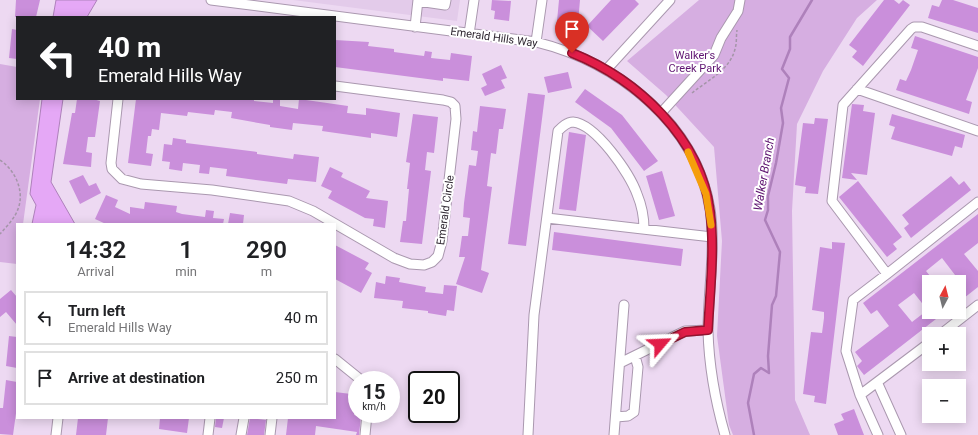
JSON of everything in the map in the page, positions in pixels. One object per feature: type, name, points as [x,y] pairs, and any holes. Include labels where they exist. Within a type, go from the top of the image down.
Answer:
[{"type":"street","name":"Emerald Hills Way","points":[[211,0],[252,2],[270,7],[282,13],[313,16]]},
{"type":"street","points":[[415,26],[418,1],[445,5],[446,0]]},
{"type":"street","points":[[469,34],[474,0]]},
{"type":"street","points":[[536,42],[542,0]]},
{"type":"street","points":[[606,70],[670,0]]},
{"type":"street","points":[[661,113],[692,81],[714,55],[721,38],[738,11],[740,0]]},
{"type":"street","points":[[269,16],[270,7]]},
{"type":"street","name":"Emerald Hills Way","points":[[336,18],[415,26],[536,42],[568,51],[606,70],[637,91],[661,113],[679,134],[698,171],[710,210],[712,237],[708,330],[710,370],[714,394],[725,435]]},
{"type":"street","points":[[887,274],[832,201],[844,104],[914,27],[978,46]]},
{"type":"street","name":"Emerald Circle","points":[[336,86],[451,102],[455,106],[456,119],[442,241],[438,256],[432,262],[424,265],[410,264],[394,258],[336,224]]},
{"type":"street","points":[[857,89],[978,131]]},
{"type":"street","name":"Emerald Circle","points":[[118,100],[111,163],[112,169],[122,179],[141,184],[212,190],[289,201],[313,211],[334,223]]},
{"type":"street","points":[[528,435],[534,315],[558,131],[564,125],[573,122],[586,128],[605,144],[622,166],[636,192],[643,212],[644,229]]},
{"type":"street","points":[[878,435],[860,395],[846,351],[853,300],[978,202]]},
{"type":"street","points":[[547,218],[712,237]]},
{"type":"street","points":[[614,435],[624,305]]},
{"type":"street","points":[[950,327],[978,305]]},
{"type":"street","points":[[620,363],[685,332],[708,330]]},
{"type":"street","points":[[860,395],[878,384],[922,349]]},
{"type":"street","points":[[616,417],[628,416],[634,412],[638,367],[635,356]]},
{"type":"street","points":[[336,360],[350,371]]},
{"type":"street","points":[[878,384],[901,435]]},
{"type":"street","points":[[56,435],[58,419]]},
{"type":"street","points":[[208,435],[210,419]]},
{"type":"street","points":[[241,435],[244,419]]},
{"type":"street","points":[[270,435],[272,419]]},
{"type":"street","points":[[365,435],[367,423]]},
{"type":"path","points":[[0,160],[15,175],[20,194],[20,202],[15,216],[0,234]]},
{"type":"shaded area","points":[[56,0],[97,0],[88,16],[53,16]]},
{"type":"shaded area","points":[[293,0],[460,0],[457,21]]},
{"type":"shaded area","points":[[42,100],[63,100],[51,182],[74,223],[32,223],[36,205],[30,194]]},
{"type":"green space","name":"Walker's Creek Park","points":[[699,0],[877,0],[857,18],[823,71],[797,124],[792,211],[795,400],[810,435],[733,435],[729,425],[717,336],[722,241],[714,147],[666,95],[627,61]]},
{"type":"green space","points":[[0,64],[16,67],[16,100],[40,100],[23,223],[16,223],[16,264],[0,262]]},
{"type":"building","points":[[16,0],[40,0],[36,16],[15,17]]},
{"type":"building","points":[[492,0],[511,1],[509,21],[494,19],[495,11],[491,10]]},
{"type":"building","points":[[559,0],[580,0],[578,23],[557,21]]},
{"type":"building","points":[[611,0],[635,0],[639,4],[603,41],[587,26]]},
{"type":"building","points":[[884,0],[894,0],[899,4],[903,0],[910,5],[863,66],[852,57],[857,51],[849,45]]},
{"type":"building","points":[[942,0],[953,0],[978,8],[978,33],[928,18],[932,5],[939,7]]},
{"type":"building","points":[[12,29],[16,30],[16,59],[9,58]]},
{"type":"building","points":[[915,36],[978,57],[978,68],[966,100],[972,102],[969,114],[896,90],[900,79],[906,81],[911,70],[918,50],[911,48]]},
{"type":"building","points":[[336,40],[369,42],[368,46],[394,49],[394,52],[424,56],[425,51],[432,52],[431,58],[450,60],[451,53],[472,56],[469,81],[443,78],[443,81],[336,67]]},
{"type":"building","points":[[501,65],[507,78],[501,80],[505,88],[485,96],[481,88],[487,85],[482,74]]},
{"type":"building","points":[[568,72],[572,88],[548,93],[544,77]]},
{"type":"building","points":[[585,89],[622,115],[658,161],[644,171],[611,128],[575,102]]},
{"type":"building","points":[[528,93],[545,95],[526,246],[508,244]]},
{"type":"building","points":[[77,100],[100,101],[95,137],[88,137],[86,152],[92,153],[91,167],[63,164],[72,113],[75,113]]},
{"type":"building","points":[[136,100],[254,100],[273,103],[273,100],[280,100],[280,106],[298,109],[299,100],[306,100],[348,106],[347,113],[366,115],[366,108],[400,113],[397,137],[371,133],[371,138],[322,131],[323,126],[293,123],[292,130],[270,127],[270,125],[231,118],[232,112],[215,110],[214,115],[188,112],[187,116],[161,113],[159,130],[152,129],[151,136],[148,136],[146,153],[153,154],[151,166],[128,163]]},
{"type":"building","points":[[852,104],[864,105],[863,111],[875,113],[867,175],[851,173],[857,180],[842,178]]},
{"type":"building","points":[[480,106],[506,109],[503,129],[499,129],[496,154],[491,153],[487,186],[492,187],[481,270],[489,273],[482,293],[456,284],[465,257],[459,257],[462,236],[468,236],[470,218],[463,217],[464,203],[469,165],[476,166],[478,151],[471,150],[473,131],[477,132]]},
{"type":"building","points":[[413,114],[438,117],[434,153],[427,152],[425,170],[431,171],[422,244],[400,242],[403,221],[406,221],[409,189],[407,189],[410,163],[406,162]]},
{"type":"building","points":[[892,114],[965,135],[962,148],[955,146],[952,156],[891,139],[895,127],[889,125]]},
{"type":"building","points":[[815,118],[828,119],[818,194],[805,193],[806,187],[795,185],[803,123],[814,124]]},
{"type":"building","points":[[569,132],[586,135],[576,211],[559,209]]},
{"type":"building","points":[[173,138],[186,140],[186,143],[257,152],[257,154],[293,159],[294,154],[319,157],[316,182],[288,179],[287,184],[226,176],[227,169],[210,167],[209,174],[199,173],[200,165],[183,163],[182,171],[169,169],[170,162],[162,161],[164,144],[172,145]]},
{"type":"building","points":[[330,167],[343,173],[341,177],[370,191],[366,198],[388,201],[385,228],[373,226],[374,219],[365,218],[328,198],[332,191],[321,186]]},
{"type":"building","points":[[662,171],[675,216],[659,220],[646,176]]},
{"type":"building","points":[[83,175],[89,186],[96,183],[101,193],[80,204],[69,181]]},
{"type":"building","points":[[951,176],[959,185],[964,181],[971,190],[911,238],[904,228],[909,224],[902,215]]},
{"type":"building","points":[[858,181],[902,237],[893,244],[897,249],[887,257],[839,197]]},
{"type":"building","points":[[106,195],[118,200],[115,207],[130,214],[130,207],[144,209],[145,202],[177,206],[176,212],[205,217],[206,210],[214,211],[213,218],[224,219],[223,223],[104,223],[95,219]]},
{"type":"building","points":[[230,213],[244,215],[243,223],[228,223]]},
{"type":"building","points":[[978,214],[978,243],[964,254],[978,271],[978,287],[966,296],[966,275],[955,275],[942,258],[926,271],[929,275],[922,275],[922,303],[914,293],[898,305],[912,322],[922,314],[922,319],[936,319],[926,327],[922,327],[922,330],[864,375],[857,366],[862,361],[855,352],[889,326],[877,310],[871,314],[863,303]]},
{"type":"building","points":[[554,232],[683,249],[681,266],[552,250]]},
{"type":"building","points":[[832,242],[845,243],[826,404],[814,402],[815,396],[803,394],[811,332],[822,333],[824,318],[824,312],[812,310],[820,247],[832,249]]},
{"type":"building","points":[[336,246],[369,263],[365,269],[372,273],[361,293],[336,280]]},
{"type":"building","points":[[386,276],[400,278],[399,282],[426,287],[425,292],[443,294],[444,285],[457,286],[454,311],[447,310],[446,316],[428,313],[428,311],[402,308],[403,301],[374,298],[376,282],[385,284]]},
{"type":"building","points":[[11,290],[16,296],[16,324],[6,312],[0,317],[0,299]]},
{"type":"building","points":[[9,336],[16,337],[16,368],[6,366]]},
{"type":"building","points":[[6,380],[16,382],[16,413],[13,435],[0,434],[0,408],[3,408]]},
{"type":"building","points":[[336,392],[348,394],[348,423],[360,423],[359,435],[356,435],[357,432],[316,426],[315,435],[286,435],[288,419],[336,419]]},
{"type":"building","points":[[854,409],[864,435],[838,435],[834,424],[844,420],[841,414]]},
{"type":"building","points":[[78,419],[108,419],[106,435],[76,435]]},
{"type":"building","points":[[160,419],[189,419],[187,433],[159,429]]},
{"type":"building","points":[[216,419],[224,419],[222,428],[215,427]]},
{"type":"building","points":[[250,419],[266,420],[264,435],[247,435]]},
{"type":"waterway","name":"Walker Branch","points":[[754,435],[748,403],[754,374],[761,368],[769,373],[768,356],[772,305],[776,296],[780,252],[765,220],[768,210],[768,196],[783,123],[781,108],[789,78],[782,69],[790,49],[790,37],[812,0]]},
{"type":"slow traffic","points":[[688,152],[698,171],[706,194],[710,210],[711,225]]},
{"type":"route","points":[[572,53],[606,70],[637,91],[651,103],[679,134],[698,171],[706,194],[710,210],[712,234],[708,330],[685,332],[660,344]]}]
